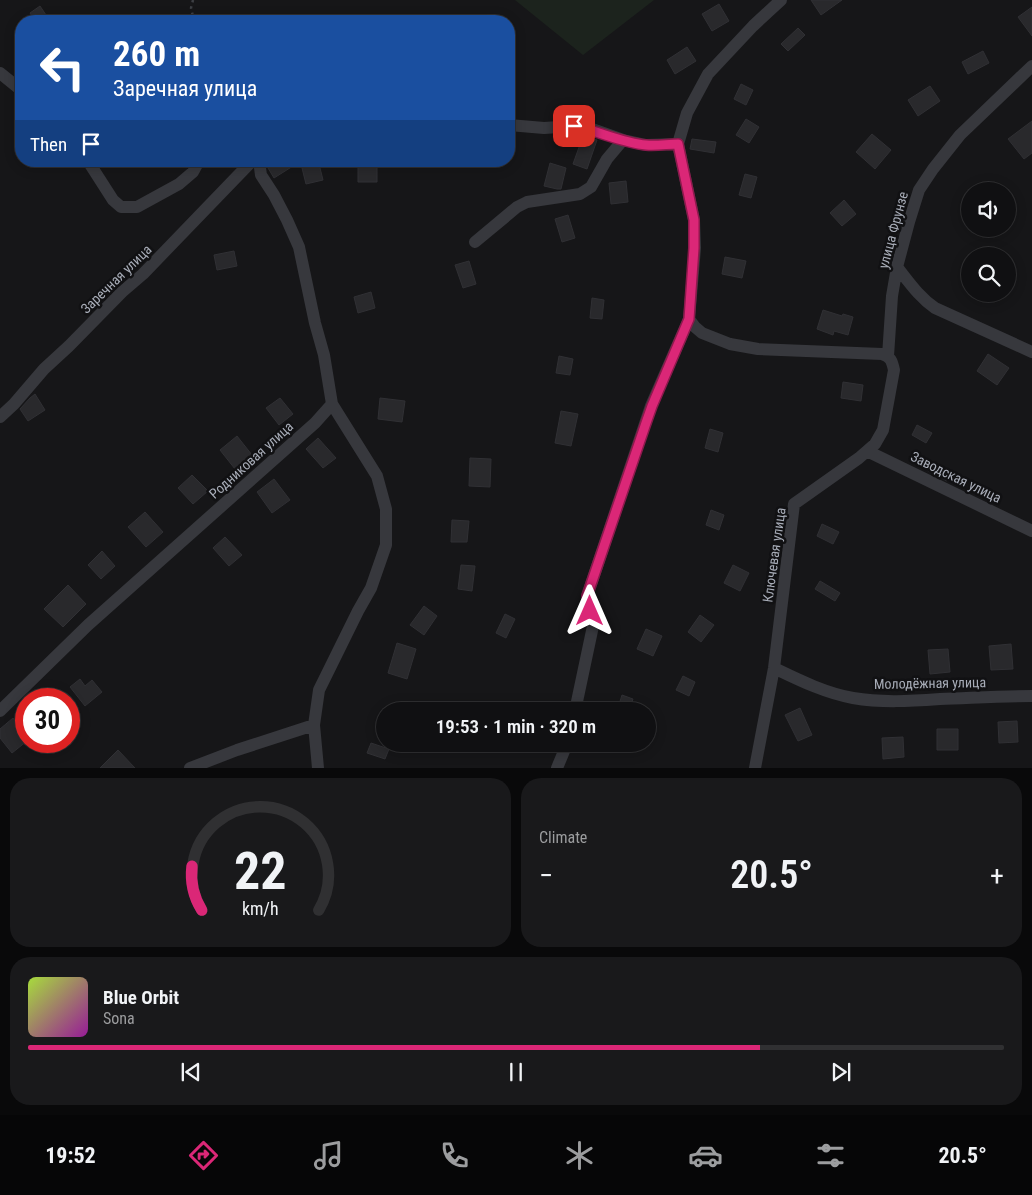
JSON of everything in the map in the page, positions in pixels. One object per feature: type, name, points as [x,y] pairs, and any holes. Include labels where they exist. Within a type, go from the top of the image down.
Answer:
[{"type":"street","points":[[577,702],[593,626],[587,596],[652,406],[689,319],[694,220],[678,144],[687,113],[708,74],[753,26],[781,0]]},
{"type":"street","name":"улица Фрунзе","points":[[888,356],[892,296],[897,267],[908,222],[919,190],[960,135],[1032,66]]},
{"type":"street","points":[[0,73],[15,85]]},
{"type":"street","points":[[515,126],[544,128],[574,126],[592,129],[623,140],[646,145],[678,144]]},
{"type":"street","points":[[475,242],[517,207],[527,202],[580,194],[591,187],[623,140]]},
{"type":"street","points":[[92,167],[114,200],[121,207],[137,206],[179,184],[196,167]]},
{"type":"street","name":"Заречная улица","points":[[0,418],[44,369],[122,292],[143,274],[246,167]]},
{"type":"street","points":[[259,167],[261,175],[274,195],[299,247],[315,323],[324,355],[332,404],[377,476],[386,509],[386,545],[371,588],[319,690],[314,725],[318,768]]},
{"type":"street","points":[[897,267],[915,291],[935,308],[1032,352]]},
{"type":"street","points":[[689,319],[695,328],[702,333],[730,344],[758,349],[882,354],[888,356]]},
{"type":"street","name":"Ключевая улица","points":[[755,768],[774,668],[794,504],[859,458],[874,444],[883,430],[894,370],[888,356]]},
{"type":"street","name":"Родниковая улица","points":[[0,711],[88,625],[315,423],[332,404]]},
{"type":"street","name":"Заводская улица","points":[[867,451],[1032,531]]},
{"type":"street","name":"Молодёжная улица","points":[[774,668],[826,691],[869,700],[889,702],[996,696],[1032,696]]},
{"type":"street","points":[[190,768],[237,750],[314,725]]},
{"type":"street","points":[[557,768],[564,752]]},
{"type":"path","points":[[193,15],[191,8],[194,0]]},
{"type":"shaded area","points":[[515,0],[654,0],[583,55]]},
{"type":"building","points":[[811,0],[842,0],[821,15]]},
{"type":"building","points":[[719,4],[729,21],[712,31],[702,14]]},
{"type":"building","points":[[40,6],[46,15],[31,15],[30,13]]},
{"type":"building","points":[[1032,7],[1032,36],[1018,17]]},
{"type":"building","points":[[798,28],[805,35],[788,51],[781,44]]},
{"type":"building","points":[[687,47],[696,61],[675,74],[667,60]]},
{"type":"building","points":[[983,51],[989,63],[968,74],[962,62]]},
{"type":"building","points":[[741,84],[753,90],[746,105],[734,99]]},
{"type":"building","points":[[930,86],[940,101],[918,116],[908,100]]},
{"type":"building","points":[[746,119],[759,127],[749,143],[736,135]]},
{"type":"building","points":[[1032,121],[1032,153],[1024,159],[1008,139]]},
{"type":"building","points":[[872,134],[891,150],[875,169],[856,152]]},
{"type":"building","points":[[583,136],[597,140],[587,169],[573,164]]},
{"type":"building","points":[[692,139],[716,142],[714,153],[690,149]]},
{"type":"building","points":[[550,163],[566,168],[561,189],[544,186]]},
{"type":"building","points":[[268,167],[291,167],[274,178]]},
{"type":"building","points":[[320,167],[323,180],[306,184],[302,168]]},
{"type":"building","points":[[358,167],[377,167],[377,182],[358,182]]},
{"type":"building","points":[[745,174],[757,177],[751,198],[739,195]]},
{"type":"building","points":[[626,181],[628,202],[611,204],[609,183]]},
{"type":"building","points":[[844,200],[856,214],[842,226],[830,213]]},
{"type":"building","points":[[568,215],[575,238],[562,242],[555,219]]},
{"type":"building","points":[[234,251],[237,266],[217,270],[214,255]]},
{"type":"building","points":[[725,257],[746,261],[742,278],[722,274]]},
{"type":"building","points":[[469,261],[476,284],[463,288],[455,265]]},
{"type":"building","points":[[371,292],[375,308],[358,313],[354,297]]},
{"type":"building","points":[[592,298],[604,300],[602,319],[590,318]]},
{"type":"building","points":[[823,310],[842,316],[843,314],[853,317],[848,335],[834,331],[833,335],[817,329]]},
{"type":"building","points":[[988,354],[1009,368],[997,385],[977,371]]},
{"type":"building","points":[[559,356],[573,359],[570,375],[556,373]]},
{"type":"building","points":[[843,382],[863,385],[861,401],[841,398]]},
{"type":"building","points":[[35,394],[45,410],[28,421],[20,409]]},
{"type":"building","points":[[280,398],[293,414],[279,425],[266,408]]},
{"type":"building","points":[[380,398],[405,401],[402,422],[378,419]]},
{"type":"building","points":[[561,411],[578,414],[571,446],[555,443]]},
{"type":"building","points":[[917,425],[932,433],[926,443],[912,435]]},
{"type":"building","points":[[710,429],[723,433],[718,452],[705,448]]},
{"type":"building","points":[[237,436],[252,455],[235,469],[220,450]]},
{"type":"building","points":[[318,438],[336,458],[323,468],[306,449]]},
{"type":"building","points":[[470,458],[491,459],[490,487],[469,486]]},
{"type":"building","points":[[931,463],[951,471],[947,481],[928,471]]},
{"type":"building","points":[[192,475],[208,491],[193,504],[178,488]]},
{"type":"building","points":[[274,479],[290,500],[272,513],[257,492]]},
{"type":"building","points":[[711,510],[724,515],[719,530],[706,525]]},
{"type":"building","points":[[145,512],[163,532],[146,547],[128,527]]},
{"type":"building","points":[[452,520],[469,521],[467,542],[451,542]]},
{"type":"building","points":[[822,524],[839,532],[833,544],[817,536]]},
{"type":"building","points":[[225,537],[242,555],[229,566],[213,548]]},
{"type":"building","points":[[102,551],[115,566],[101,579],[88,565]]},
{"type":"building","points":[[461,565],[475,566],[472,591],[458,589]]},
{"type":"building","points":[[733,565],[749,573],[740,591],[724,583]]},
{"type":"building","points":[[820,581],[840,593],[835,601],[815,589]]},
{"type":"building","points":[[68,585],[86,604],[63,627],[44,609]]},
{"type":"building","points":[[424,606],[437,616],[424,635],[410,625]]},
{"type":"building","points":[[505,614],[515,619],[506,638],[496,633]]},
{"type":"building","points":[[700,615],[714,625],[701,642],[688,632]]},
{"type":"building","points":[[646,629],[662,636],[653,656],[637,649]]},
{"type":"building","points":[[397,643],[416,649],[407,679],[388,673]]},
{"type":"building","points":[[1011,644],[1013,669],[991,670],[989,646]]},
{"type":"building","points":[[948,649],[950,672],[930,674],[928,650]]},
{"type":"building","points":[[683,676],[695,682],[689,696],[676,690]]},
{"type":"building","points":[[80,679],[85,686],[92,680],[102,692],[85,706],[80,700],[80,688],[70,687]]},
{"type":"building","points":[[622,695],[633,699],[632,702],[620,702]]},
{"type":"building","points":[[800,708],[812,735],[798,741],[785,715]]},
{"type":"building","points":[[13,718],[15,721],[15,751],[12,753],[0,738],[0,729]]},
{"type":"building","points":[[1017,721],[1018,742],[999,743],[998,722]]},
{"type":"building","points":[[937,729],[958,729],[958,750],[937,750]]},
{"type":"building","points":[[903,737],[904,757],[883,759],[882,738]]},
{"type":"building","points":[[371,743],[376,745],[376,752],[388,752],[385,759],[367,753]]},
{"type":"building","points":[[118,750],[135,768],[100,768]]},
{"type":"route","points":[[574,126],[592,129],[623,140],[646,145],[678,144],[694,220],[689,319],[652,406],[587,596],[590,611]]}]
